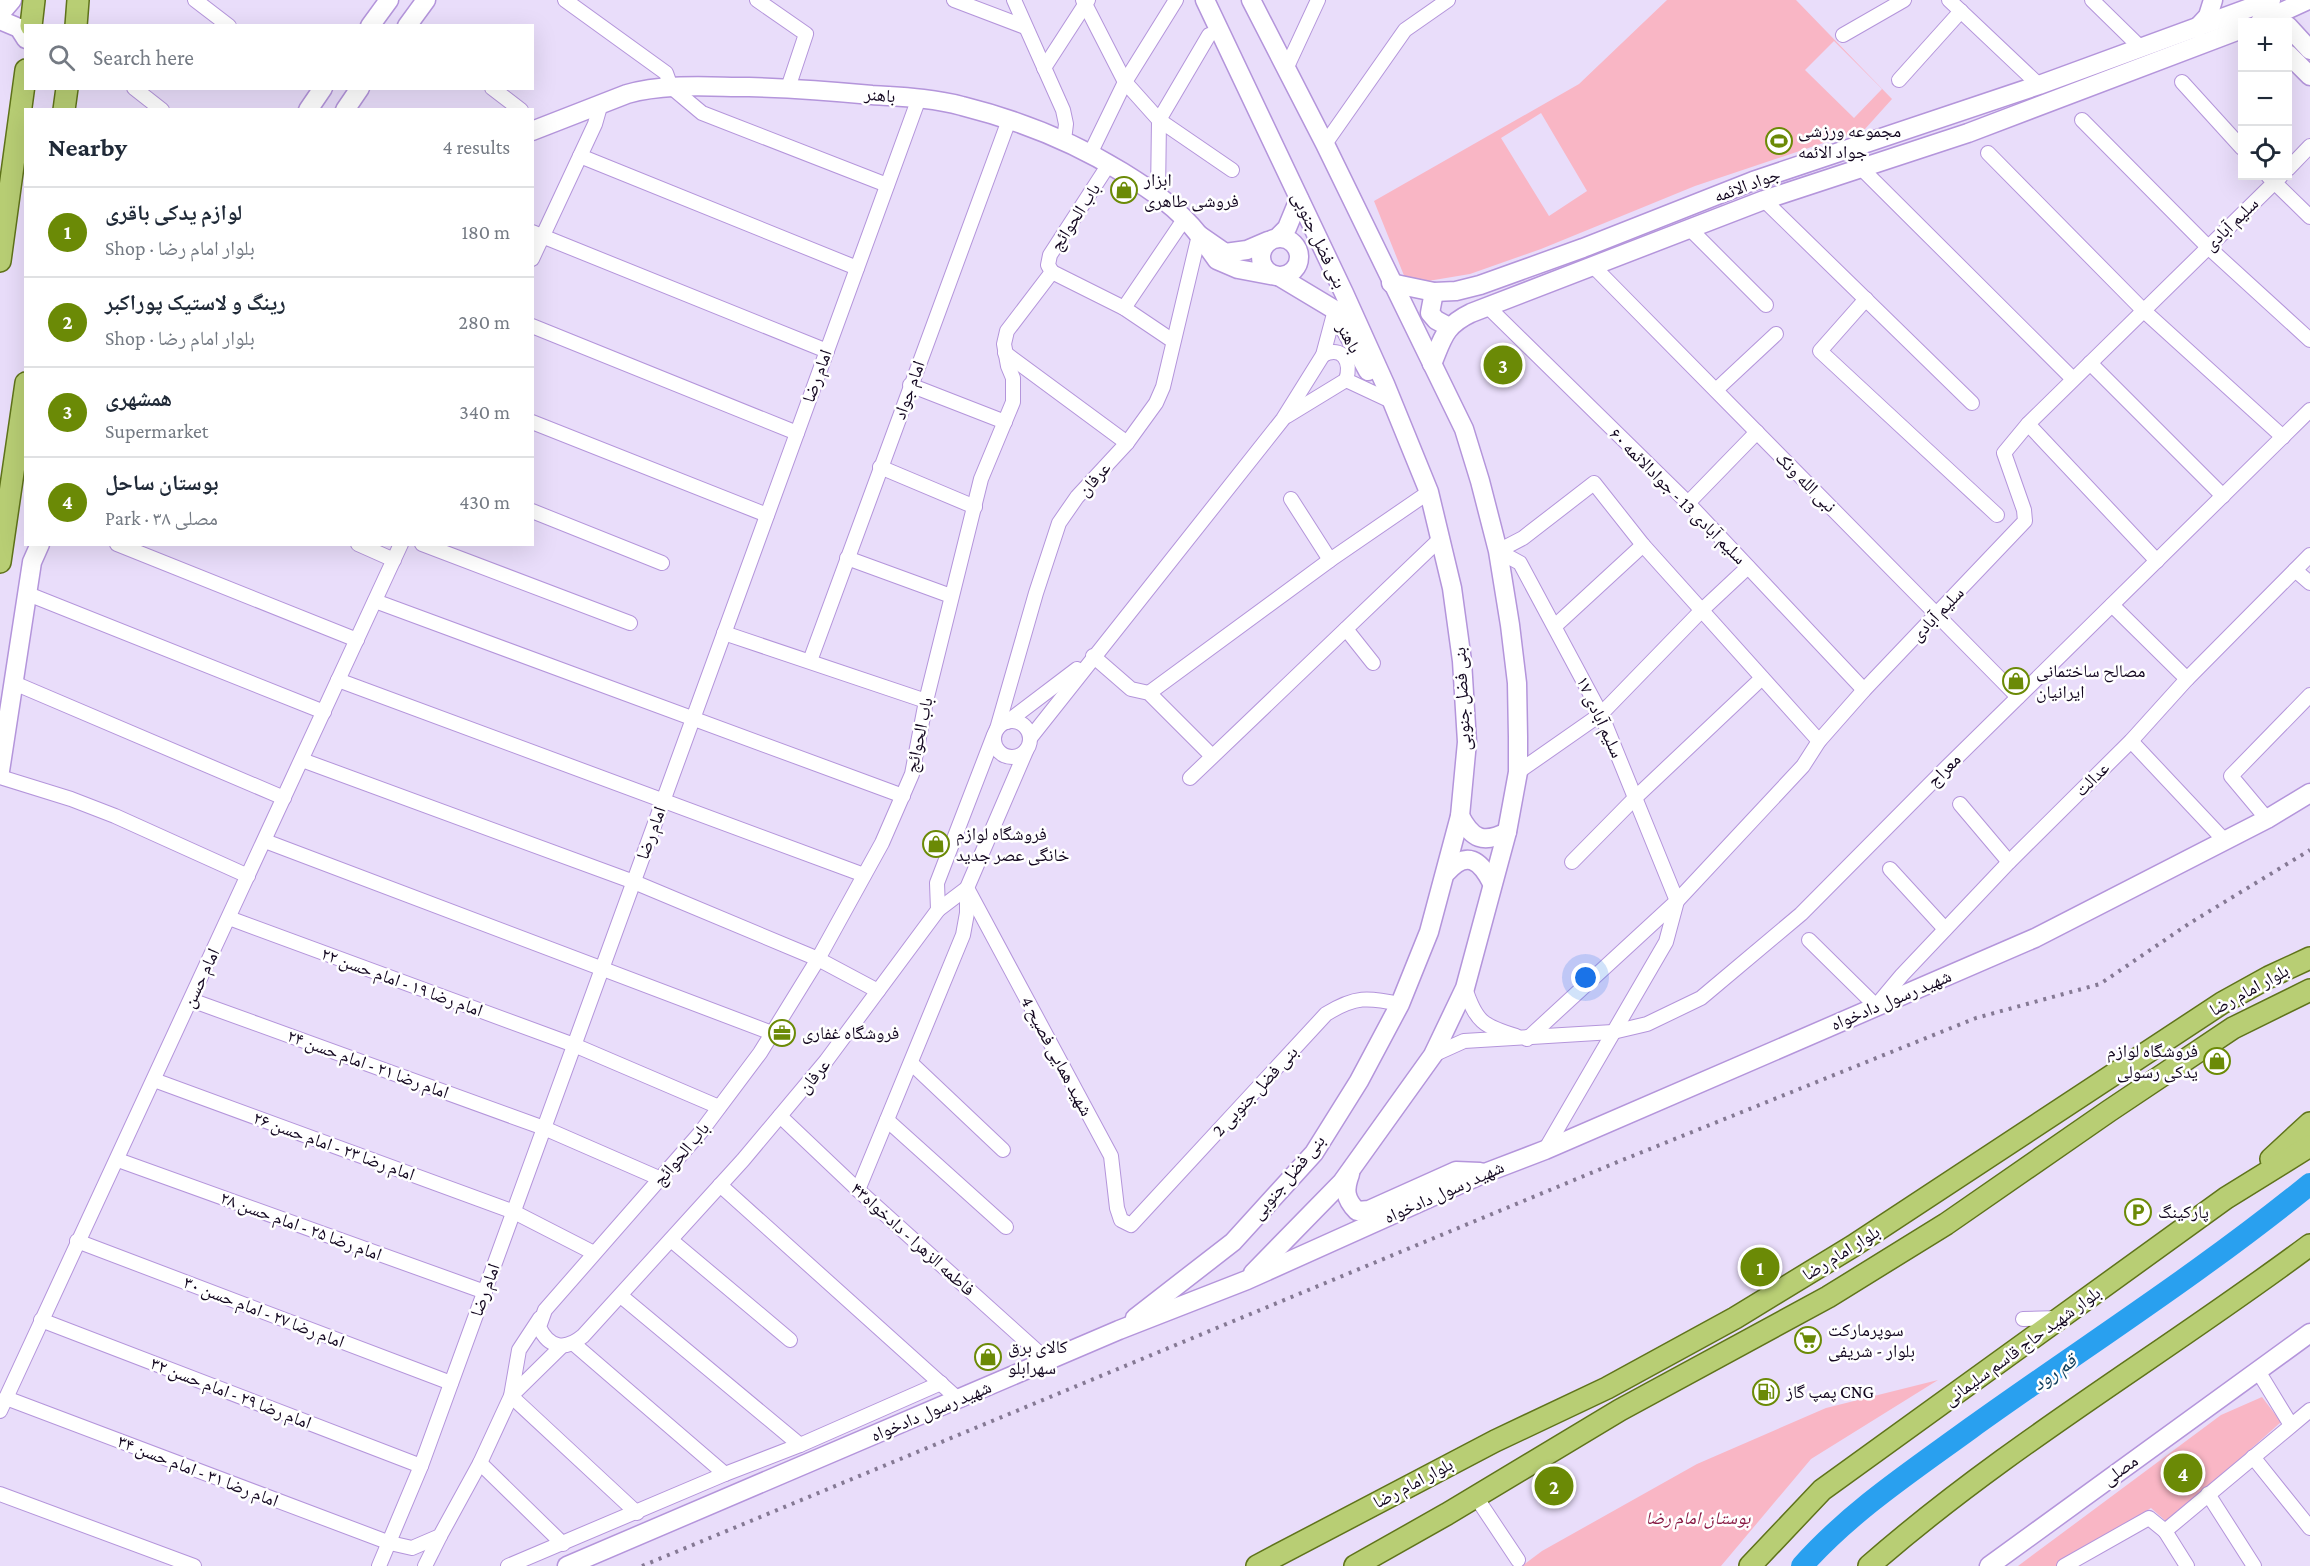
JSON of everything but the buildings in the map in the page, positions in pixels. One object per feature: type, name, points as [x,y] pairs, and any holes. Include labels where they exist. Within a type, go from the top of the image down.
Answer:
[{"type":"main road","points":[[31,24],[34,0]]},
{"type":"main road","points":[[75,24],[78,0]]},
{"type":"main road","points":[[0,261],[24,85]]},
{"type":"main road","points":[[64,108],[67,90]]},
{"type":"main road","points":[[0,562],[24,396]]},
{"type":"main road","name":"بلوار امام رضا","points":[[1257,1566],[1495,1441],[1607,1388],[1735,1318],[1853,1246],[2222,1003],[2310,958]]},
{"type":"main road","name":"بلوار امام رضا","points":[[1355,1566],[1476,1497],[1620,1410],[1828,1297],[1946,1224],[2233,1028],[2310,990]]},
{"type":"main road","points":[[2235,1192],[2310,1123]]},
{"type":"main road","name":"بلوار شهید حاج قاسم سلیمانی","points":[[1750,1566],[1822,1490],[2235,1192],[2310,1146]]},
{"type":"main road","points":[[1869,1566],[1994,1464],[2232,1303],[2310,1245]]},
{"type":"street","points":[[0,14],[12,0]]},
{"type":"street","points":[[195,0],[226,24]]},
{"type":"street","points":[[408,24],[426,0]]},
{"type":"street","points":[[757,0],[806,34],[788,88]]},
{"type":"street","points":[[954,0],[1025,27]]},
{"type":"street","points":[[1014,0],[1063,110],[1066,124],[1064,140]]},
{"type":"street","points":[[1090,154],[1125,82],[1176,0]]},
{"type":"street","name":"بنی فضل جنوبی","points":[[1119,1330],[1233,1242],[1314,1153],[1359,1081],[1400,1004],[1429,932],[1447,872],[1460,816],[1467,742],[1462,661],[1452,588],[1429,492],[1385,384],[1205,0]]},
{"type":"street","points":[[1247,1280],[1342,1182],[1433,1055],[1466,988],[1507,832],[1518,772],[1517,684],[1510,625],[1498,551],[1464,429],[1251,0]]},
{"type":"street","points":[[1286,69],[1318,0]]},
{"type":"street","points":[[1324,144],[1405,30],[1448,0]]},
{"type":"street","points":[[1843,35],[1904,0]]},
{"type":"street","points":[[1950,0],[2039,85]]},
{"type":"street","points":[[2092,0],[2141,48]]},
{"type":"street","points":[[2196,29],[2208,16],[2213,0]]},
{"type":"street","name":"جواد الائمه","points":[[1391,283],[1434,292],[1456,291],[1480,285],[1584,248],[1753,181],[2039,85],[2196,29],[2249,14],[2275,11],[2308,0]]},
{"type":"street","points":[[371,24],[386,1]]},
{"type":"street","points":[[1044,68],[1086,1]]},
{"type":"street","points":[[1086,1],[1125,82],[1159,120],[1233,170]]},
{"type":"street","points":[[571,4],[666,73],[671,87],[702,113],[887,185]]},
{"type":"street","points":[[1899,80],[1961,11]]},
{"type":"street","points":[[2275,11],[2310,50]]},
{"type":"street","points":[[0,20],[19,28],[24,36]]},
{"type":"street","name":"جواد الائمه","points":[[1449,327],[1456,320],[1487,306],[1594,267],[1764,200],[1968,133],[2238,31]]},
{"type":"street","points":[[1158,194],[1159,120],[1209,35]]},
{"type":"street","points":[[2212,41],[2238,42]]},
{"type":"street","points":[[2292,58],[2310,76]]},
{"type":"street","points":[[2182,82],[2238,144]]},
{"type":"street","name":"باهنر","points":[[536,125],[643,90],[671,87],[788,88],[919,99],[960,105],[1064,140],[1109,164],[1158,194],[1185,218],[1217,260],[1238,269],[1278,276],[1335,310],[1367,370],[1385,384]]},
{"type":"street","points":[[137,90],[159,108]]},
{"type":"street","points":[[309,108],[318,90]]},
{"type":"street","points":[[346,108],[359,90]]},
{"type":"street","points":[[495,90],[518,108]]},
{"type":"street","name":"امام رضا","points":[[379,1566],[421,1466],[919,99]]},
{"type":"street","points":[[534,251],[538,234],[580,156],[595,124],[601,103]]},
{"type":"street","name":"امام جواد","points":[[810,661],[1009,120]]},
{"type":"street","points":[[2082,120],[2208,247],[2310,340]]},
{"type":"street","points":[[2292,165],[2310,146]]},
{"type":"street","points":[[1988,153],[2143,310],[2283,437]]},
{"type":"street","points":[[580,156],[857,268]]},
{"type":"street","name":"باب الحوائج","points":[[425,1566],[480,1463],[511,1396],[519,1350],[545,1310],[700,1133],[760,1053],[818,959],[882,843],[912,774],[926,701],[981,479],[1012,402],[1012,378],[1004,344],[1007,331],[1052,272],[1048,265],[1050,255],[1109,164]]},
{"type":"street","points":[[1860,167],[2073,379]]},
{"type":"street","name":"سلیم آبادی","points":[[1527,1039],[1677,901],[1803,766],[1819,741],[1864,690],[2025,521],[2024,510],[2004,453],[2028,424],[2208,247],[2272,180]]},
{"type":"street","points":[[2276,180],[2310,217]]},
{"type":"street","points":[[1273,240],[1290,241],[1296,246],[1299,259],[1293,272],[1278,276],[1269,273],[1261,261],[1261,254],[1273,240],[1287,228],[1299,198]]},
{"type":"street","points":[[1764,200],[1972,403]]},
{"type":"street","points":[[1124,308],[1185,218]]},
{"type":"street","points":[[1690,229],[1766,305]]},
{"type":"street","points":[[538,234],[827,351]]},
{"type":"street","name":"باهنر","points":[[1198,235],[1226,253],[1247,250],[1273,240]]},
{"type":"street","name":"عرفان","points":[[511,1396],[621,1296],[720,1185],[826,1061],[938,910],[937,883],[1000,728],[1036,593],[1059,523],[1077,497],[1127,442],[1156,403],[1163,387],[1198,235]]},
{"type":"street","name":"نبی الله ونک","points":[[1594,267],[2018,697]]},
{"type":"street","points":[[1052,272],[1124,308],[1173,341]]},
{"type":"street","points":[[1432,364],[1449,327],[1436,320],[1430,313],[1434,292]]},
{"type":"street","points":[[1866,299],[1821,351],[1996,515]]},
{"type":"street","name":"سلیم آبادی 13 - جوادالائمه ۶۰","points":[[1487,306],[1688,503],[1864,690]]},
{"type":"street","points":[[858,1190],[963,935],[967,913],[967,888],[1031,737],[1283,419],[1323,355],[1335,310]]},
{"type":"street","points":[[534,327],[797,433]]},
{"type":"street","points":[[1716,390],[1776,334]]},
{"type":"street","points":[[1283,419],[1346,380],[1348,367],[1343,356],[1338,351],[1330,351],[1323,355]]},
{"type":"street","points":[[1005,353],[1127,442]]},
{"type":"street","points":[[2090,363],[2223,496]]},
{"type":"street","points":[[1346,380],[1392,402]]},
{"type":"street","points":[[910,385],[1005,422]]},
{"type":"street","name":"معراج","points":[[1433,1055],[1464,1041],[1527,1039],[1613,1032],[1647,1024],[1701,998],[1801,914],[2310,410]]},
{"type":"street","points":[[534,423],[767,515]]},
{"type":"street","points":[[2028,424],[2157,561]]},
{"type":"street","points":[[1688,503],[1757,432]]},
{"type":"street","points":[[15,452],[19,465],[24,471]]},
{"type":"street","points":[[880,467],[975,507]]},
{"type":"street","points":[[1498,551],[1523,538],[1594,483],[1642,545],[1819,741]]},
{"type":"street","points":[[1149,693],[1330,560],[1429,492]]},
{"type":"street","points":[[1291,499],[1330,560]]},
{"type":"street","points":[[534,512],[662,563]]},
{"type":"street","points":[[1190,778],[1441,538]]},
{"type":"street","points":[[1555,626],[1642,545]]},
{"type":"street","points":[[0,771],[32,562],[39,546]]},
{"type":"street","points":[[122,546],[357,640]]},
{"type":"street","points":[[362,546],[394,560]]},
{"type":"street","name":"امام حسن","points":[[3,1404],[77,1241],[118,1160],[400,546]]},
{"type":"street","points":[[427,546],[630,623]]},
{"type":"street","name":"سلیم آبادی ۱۷","points":[[1498,551],[1520,563],[1601,714],[1677,901]]},
{"type":"street","name":"عدالت","points":[[1876,1006],[2009,862],[2131,741],[2187,679],[2310,555]]},
{"type":"street","points":[[846,558],[951,596]]},
{"type":"street","points":[[1518,772],[1601,714],[1702,610],[1748,567]]},
{"type":"street","points":[[2295,570],[2310,583]]},
{"type":"street","points":[[28,594],[324,712]]},
{"type":"street","points":[[375,601],[903,796]]},
{"type":"street","points":[[2112,605],[2187,679]]},
{"type":"street","points":[[1346,629],[1373,663]]},
{"type":"street","points":[[724,633],[926,701]]},
{"type":"street","points":[[1093,656],[1131,689],[1149,693],[1212,756]]},
{"type":"street","points":[[1026,751],[1018,757],[1002,754],[995,746],[1000,728],[1093,656]]},
{"type":"street","points":[[1572,862],[1636,797],[1762,678]]},
{"type":"street","points":[[338,680],[864,875]]},
{"type":"street","points":[[14,683],[284,798]]},
{"type":"street","points":[[2266,819],[2231,776],[2310,695]]},
{"type":"street","points":[[1000,728],[1014,721],[1025,726],[1031,737]]},
{"type":"street","points":[[2131,741],[2225,841]]},
{"type":"street","points":[[302,760],[634,882],[818,959],[878,991]]},
{"type":"street","points":[[0,777],[71,799],[115,816],[248,876]]},
{"type":"street","name":"شهید رسول دادخواه","points":[[567,1566],[1119,1330],[1247,1280],[1485,1173],[1545,1150],[2035,938],[2225,841],[2310,793]]},
{"type":"street","points":[[1960,804],[2009,862]]},
{"type":"street","points":[[1460,816],[1471,834],[1479,837],[1497,837],[1507,832]]},
{"type":"street","points":[[265,841],[772,1033]]},
{"type":"street","points":[[1447,872],[1455,863],[1468,860],[1484,868],[1492,883]]},
{"type":"street","points":[[1890,869],[1945,929]]},
{"type":"street","points":[[938,910],[967,888]]},
{"type":"street","name":"شهید همایی فصیح 4","points":[[967,888],[1111,1156],[1117,1208],[1121,1220],[1131,1225]]},
{"type":"street","points":[[1545,1150],[1666,942],[1677,901]]},
{"type":"street","name":"امام رضا ۱۹ - امام حسن ۲۲","points":[[229,918],[574,1045],[719,1107]]},
{"type":"street","points":[[1809,940],[1876,1006]]},
{"type":"street","name":"معراج","points":[[1466,988],[1472,1011],[1489,1028],[1527,1039]]},
{"type":"street","name":"بنی فضل جنوبی 2","points":[[1131,1225],[1326,1014],[1357,999],[1375,999],[1400,1004]]},
{"type":"street","name":"امام رضا ۲۱ - امام حسن ۲۴","points":[[191,1000],[544,1128],[661,1179]]},
{"type":"street","points":[[911,1063],[1002,1150]]},
{"type":"street","name":"امام رضا ۲۳ - امام حسن ۲۶","points":[[154,1080],[514,1212],[594,1253]]},
{"type":"street","name":"فاطمه الزهرا - دادخواه۴۳","points":[[780,1116],[858,1190],[1048,1361]]},
{"type":"street","points":[[887,1120],[1006,1227]]},
{"type":"street","name":"امام رضا ۲۵ - امام حسن ۲۸","points":[[118,1160],[485,1292]]},
{"type":"street","points":[[1353,1167],[1345,1188],[1348,1202],[1357,1211],[1369,1210],[1456,1171],[1485,1173]]},
{"type":"street","points":[[720,1185],[958,1399]]},
{"type":"street","points":[[671,1240],[790,1340]]},
{"type":"street","name":"امام رضا ۲۷ - امام حسن ۳۰","points":[[77,1241],[451,1383]]},
{"type":"street","points":[[621,1296],[800,1445]]},
{"type":"street","points":[[545,1310],[539,1327],[544,1337],[551,1343],[568,1345],[725,1474]]},
{"type":"street","points":[[2022,1319],[2059,1318]]},
{"type":"street","name":"امام رضا ۲۹ - امام حسن ۳۲","points":[[41,1320],[421,1466]]},
{"type":"street","name":"مصلی","points":[[1989,1566],[2310,1333]]},
{"type":"street","points":[[2258,1371],[2292,1425]]},
{"type":"street","points":[[508,1566],[725,1474],[800,1445],[941,1383]]},
{"type":"street","points":[[511,1396],[637,1513]]},
{"type":"street","name":"امام رضا ۳۱ - امام حسن ۳۴","points":[[3,1404],[390,1544]]},
{"type":"street","points":[[2165,1531],[2310,1410]]},
{"type":"street","points":[[2253,1457],[2310,1528]]},
{"type":"street","points":[[480,1463],[563,1544]]},
{"type":"street","points":[[0,1494],[194,1566]]},
{"type":"street","points":[[2208,1494],[2254,1566]]},
{"type":"street","points":[[1476,1497],[1518,1560]]},
{"type":"street","points":[[2069,1565],[2149,1518],[2165,1531],[2187,1566]]},
{"type":"street","points":[[390,1544],[412,1548],[440,1536]]},
{"type":"street","points":[[1371,1566],[1391,1547]]},
{"type":"green space","points":[[1667,0],[1796,0],[1892,99],[1865,129],[1695,186],[1541,249],[1470,274],[1422,282],[1405,278],[1374,201],[1579,84]],"holes":[[[1834,41],[1882,89],[1854,118],[1805,70]],[[1541,113],[1587,191],[1549,216],[1501,138]]]},
{"type":"green space","name":"بوستان امام رضا","points":[[1938,1380],[1811,1459],[1721,1566],[1522,1566],[1542,1551],[1697,1464],[1826,1408]]},
{"type":"green space","points":[[2262,1397],[2281,1422],[2168,1523],[2151,1508],[2056,1566],[2018,1566],[2221,1415]]},
{"type":"waterway","name":"قم رود","points":[[1802,1566],[1841,1527],[1905,1476],[2185,1279],[2310,1184]]},
{"type":"railway","points":[[642,1566],[1620,1161],[1976,1018],[2100,984],[2190,923],[2310,850]]},
{"type":"place","name":"مجموعه ورزشی جواد الائمه","points":[[1779,141]]},
{"type":"place","name":"ابزار فروشی طاهری","points":[[1124,190]]},
{"type":"place","name":"همشهری","points":[[1503,365]]},
{"type":"place","name":"مصالح ساختمانی ایرانیان","points":[[2016,681]]},
{"type":"place","name":"فروشگاه لوازم خانگی عصر جدید","points":[[936,844]]},
{"type":"place","name":"فروشگاه غفاری","points":[[782,1033]]},
{"type":"place","name":"فروشگاه لوازم یدکی رسولی","points":[[2217,1061]]},
{"type":"place","name":"پارکینگ","points":[[2138,1212]]},
{"type":"place","name":"لوازم یدکی باقری","points":[[1760,1267]]},
{"type":"place","name":"سوپرمارکت بلوار - شریفی","points":[[1808,1340]]},
{"type":"place","name":"کالای برق سهرابلو","points":[[988,1357]]},
{"type":"place","name":"پمپ گاز CNG","points":[[1766,1392]]},
{"type":"place","name":"بوستان ساحل","points":[[2183,1473]]},
{"type":"place","name":"رینگ و لاستیک پوراکبر","points":[[1554,1486]]}]
